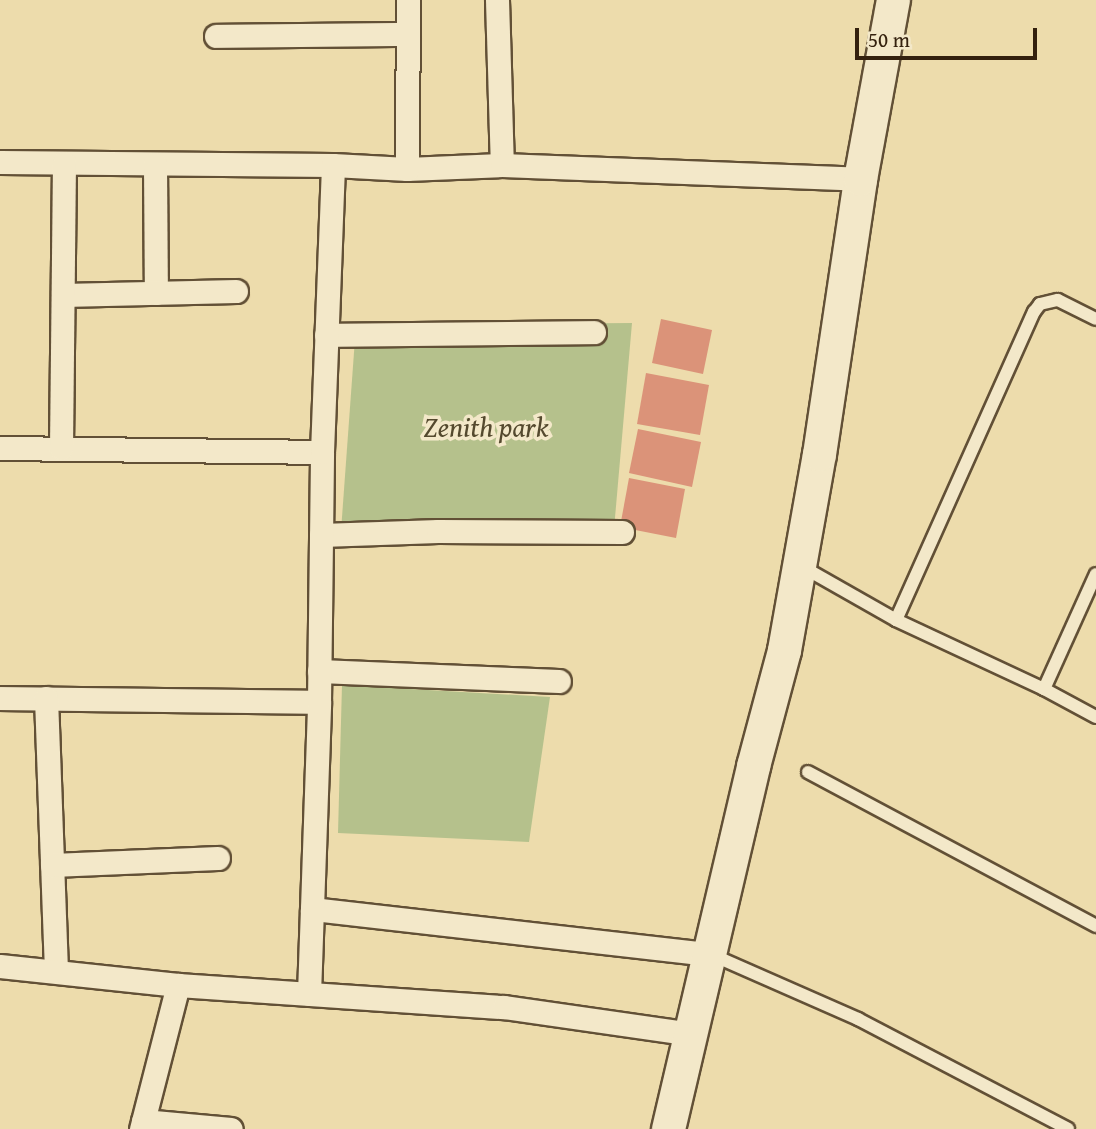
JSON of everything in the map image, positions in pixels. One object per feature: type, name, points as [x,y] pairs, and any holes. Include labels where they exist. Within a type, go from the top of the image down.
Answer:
[{"type":"street","points":[[407,169],[408,0]]},
{"type":"street","points":[[497,0],[502,165]]},
{"type":"street","points":[[668,1129],[784,650],[800,565],[860,180],[893,0]]},
{"type":"street","points":[[216,36],[408,34]]},
{"type":"street","points":[[0,162],[333,165],[407,169],[502,165],[860,180]]},
{"type":"street","points":[[61,448],[64,163]]},
{"type":"street","points":[[155,164],[156,293]]},
{"type":"street","points":[[309,994],[320,671],[322,452],[333,165]]},
{"type":"street","points":[[63,295],[236,290]]},
{"type":"street","points":[[326,335],[594,332]]},
{"type":"street","points":[[0,448],[322,452]]},
{"type":"street","points":[[321,535],[452,531],[622,532]]},
{"type":"street","points":[[320,671],[559,681]]},
{"type":"street","points":[[0,698],[319,702]]},
{"type":"street","points":[[46,698],[56,971]]},
{"type":"street","points":[[52,865],[218,858]]},
{"type":"street","points":[[312,909],[710,954]]},
{"type":"street","points":[[0,966],[178,985],[504,1007],[692,1034]]},
{"type":"street","points":[[178,985],[142,1125],[231,1129]]},
{"type":"lane","points":[[896,620],[1034,312],[1040,304],[1058,300],[1096,319]]},
{"type":"lane","points":[[800,565],[896,620],[1044,689],[1096,717]]},
{"type":"lane","points":[[1044,689],[1096,574]]},
{"type":"lane","points":[[808,772],[1096,926]]},
{"type":"lane","points":[[710,954],[858,1019],[1068,1129]]},
{"type":"green space","name":"Zenith park","points":[[632,323],[614,529],[341,531],[356,325]]},
{"type":"green space","points":[[342,685],[550,697],[529,842],[338,833]]},
{"type":"building","points":[[661,319],[712,330],[703,374],[652,363]]},
{"type":"building","points":[[646,373],[709,385],[700,435],[637,424]]},
{"type":"building","points":[[638,429],[701,442],[692,487],[629,473]]},
{"type":"building","points":[[629,478],[685,489],[676,538],[620,527]]}]
